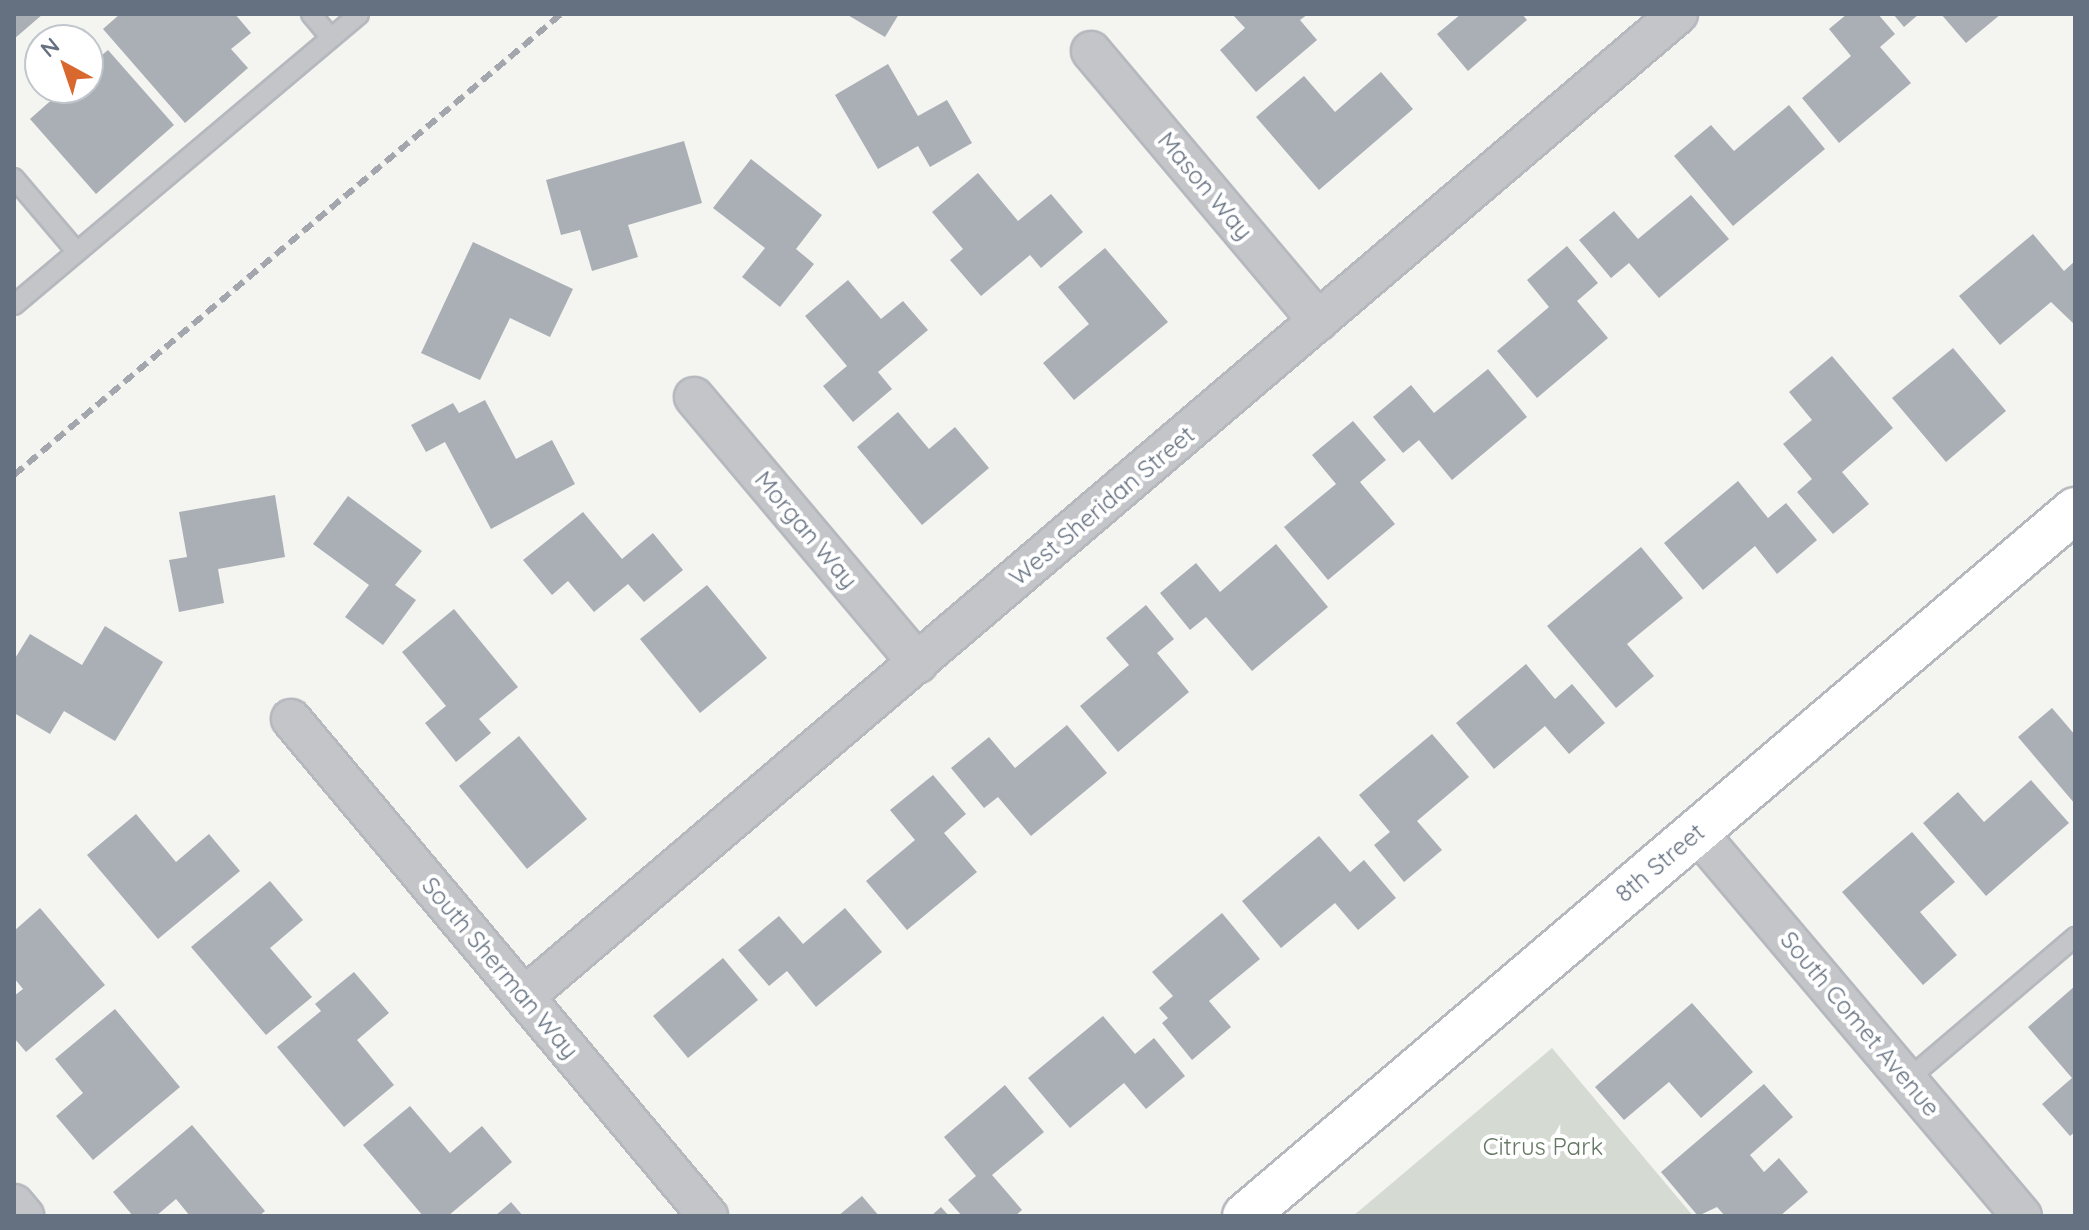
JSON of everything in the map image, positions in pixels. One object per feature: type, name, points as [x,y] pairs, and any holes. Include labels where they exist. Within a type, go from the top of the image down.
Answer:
[{"type":"street","name":"West Sheridan Street","points":[[524,997],[1678,14]]},
{"type":"street","name":"Mason Way","points":[[1091,51],[1318,321]]},
{"type":"street","name":"Morgan Way","points":[[694,397],[918,663]]},
{"type":"street","name":"8th Street","points":[[1245,1216],[2075,510]]},
{"type":"street","name":"South Sherman Way","points":[[291,719],[708,1216]]},
{"type":"street","name":"South Comet Avenue","points":[[1697,832],[2022,1216]]},
{"type":"street","points":[[14,1204],[24,1216]]},
{"type":"lane","points":[[311,14],[331,38]]},
{"type":"lane","points":[[14,305],[359,14]]},
{"type":"lane","points":[[14,178],[77,252]]},
{"type":"lane","points":[[1907,1080],[2075,937]]},
{"type":"green space","name":"Citrus Park","points":[[1552,1048],[1693,1216],[1353,1216]]},
{"type":"building","points":[[14,14],[43,14],[31,24],[24,24],[24,30],[14,39]]},
{"type":"building","points":[[120,14],[235,14],[251,33],[231,49],[248,68],[185,123],[104,28]]},
{"type":"building","points":[[846,14],[899,14],[885,37]]},
{"type":"building","points":[[1232,14],[1308,14],[1300,20],[1317,40],[1256,92],[1220,50],[1245,28]]},
{"type":"building","points":[[1461,14],[1522,14],[1527,20],[1468,71],[1437,34]]},
{"type":"building","points":[[1847,14],[1878,14],[1895,34],[1880,47],[1911,83],[1839,143],[1802,98],[1851,56],[1829,29]]},
{"type":"building","points":[[1893,14],[1919,14],[1904,27]]},
{"type":"building","points":[[1941,14],[2001,14],[1966,43]]},
{"type":"building","points":[[108,50],[174,125],[96,194],[30,119],[47,104],[104,104],[104,53]]},
{"type":"building","points":[[888,64],[918,116],[947,100],[972,143],[930,167],[918,146],[878,169],[835,95]]},
{"type":"building","points":[[1381,72],[1413,109],[1319,190],[1256,117],[1304,76],[1335,112]]},
{"type":"building","points":[[1789,105],[1825,149],[1733,226],[1674,156],[1711,125],[1734,151]]},
{"type":"building","points":[[684,141],[702,203],[628,225],[638,257],[592,271],[580,230],[561,235],[546,180]]},
{"type":"building","points":[[751,159],[822,215],[796,249],[814,264],[780,307],[742,277],[765,248],[713,208]]},
{"type":"building","points":[[978,173],[1018,221],[1051,194],[1083,232],[1041,268],[1030,255],[981,296],[950,260],[963,249],[932,212]]},
{"type":"building","points":[[1691,195],[1729,239],[1659,298],[1629,263],[1611,278],[1579,240],[1614,211],[1638,239]]},
{"type":"building","points":[[2033,234],[2064,271],[2075,261],[2075,325],[2051,302],[2000,345],[1959,296]]},
{"type":"building","points":[[473,242],[573,289],[550,337],[510,318],[480,380],[421,353]]},
{"type":"building","points":[[1567,246],[1598,283],[1577,301],[1608,338],[1537,398],[1497,351],[1549,307],[1527,280]]},
{"type":"building","points":[[1105,248],[1168,322],[1074,400],[1043,363],[1089,324],[1058,287]]},
{"type":"building","points":[[848,280],[881,319],[903,301],[928,330],[878,372],[892,389],[853,422],[823,386],[847,366],[805,316]]},
{"type":"building","points":[[1953,348],[2006,411],[1946,462],[1892,398]]},
{"type":"building","points":[[1832,356],[1893,428],[1842,472],[1869,504],[1833,534],[1797,492],[1812,479],[1783,444],[1812,420],[1789,392]]},
{"type":"building","points":[[1488,369],[1527,417],[1452,480],[1419,440],[1403,453],[1373,417],[1411,385],[1434,413]]},
{"type":"building","points":[[485,400],[516,459],[552,440],[575,484],[491,529],[445,442],[426,452],[411,425],[453,403],[459,413]]},
{"type":"building","points":[[898,412],[929,449],[955,427],[989,468],[922,525],[857,447]]},
{"type":"building","points":[[1353,421],[1386,460],[1360,482],[1395,524],[1328,580],[1284,527],[1336,484],[1312,455]]},
{"type":"building","points":[[1738,481],[1768,518],[1786,503],[1817,540],[1777,574],[1755,546],[1703,590],[1664,543]]},
{"type":"building","points":[[275,495],[285,557],[218,569],[224,603],[179,612],[169,560],[187,557],[179,512]]},
{"type":"building","points":[[348,496],[422,551],[395,585],[416,600],[383,645],[345,617],[369,585],[313,544]]},
{"type":"building","points":[[583,512],[622,559],[653,533],[683,570],[644,602],[628,584],[594,612],[568,581],[552,595],[523,560]]},
{"type":"building","points":[[1276,544],[1328,607],[1252,671],[1206,617],[1190,630],[1160,593],[1196,563],[1220,592]]},
{"type":"building","points":[[1641,547],[1683,598],[1627,644],[1654,676],[1616,708],[1547,626]]},
{"type":"building","points":[[707,585],[767,658],[700,713],[640,639]]},
{"type":"building","points":[[1146,605],[1174,639],[1157,653],[1189,692],[1118,752],[1080,706],[1129,665],[1106,638]]},
{"type":"building","points":[[454,609],[518,687],[479,719],[491,733],[456,762],[425,723],[446,706],[402,652]]},
{"type":"building","points":[[105,626],[163,662],[115,741],[64,711],[50,734],[14,713],[14,660],[30,634],[82,665]]},
{"type":"building","points":[[1526,664],[1555,699],[1572,684],[1605,723],[1569,754],[1545,726],[1494,769],[1456,723]]},
{"type":"building","points":[[2052,708],[2075,735],[2075,804],[2018,737]]},
{"type":"building","points":[[1067,725],[1107,773],[1031,836],[998,797],[984,808],[951,768],[989,737],[1015,768]]},
{"type":"building","points":[[1432,734],[1469,777],[1417,821],[1442,850],[1404,882],[1374,845],[1390,832],[1359,795]]},
{"type":"building","points":[[519,736],[587,819],[527,869],[459,786]]},
{"type":"building","points":[[933,775],[966,814],[944,833],[977,872],[907,930],[866,881],[915,840],[890,810]]},
{"type":"building","points":[[2031,780],[2069,823],[1986,896],[1923,823],[1958,792],[1984,822]]},
{"type":"building","points":[[136,814],[176,862],[209,834],[240,871],[158,939],[87,855]]},
{"type":"building","points":[[1912,832],[1955,882],[1920,912],[1957,955],[1923,985],[1842,892]]},
{"type":"building","points":[[1319,836],[1350,872],[1364,860],[1396,898],[1358,930],[1335,903],[1281,948],[1242,901]]},
{"type":"building","points":[[270,881],[303,920],[270,948],[312,997],[266,1035],[191,947]]},
{"type":"building","points":[[40,908],[105,985],[26,1052],[14,1038],[14,996],[23,989],[14,978],[14,931]]},
{"type":"building","points":[[845,908],[882,952],[816,1007],[787,971],[769,986],[738,950],[779,916],[803,944]]},
{"type":"building","points":[[1222,913],[1260,959],[1209,1001],[1231,1027],[1192,1060],[1162,1023],[1168,1018],[1159,1008],[1173,996],[1152,972]]},
{"type":"building","points":[[723,958],[758,1000],[688,1058],[653,1016]]},
{"type":"building","points":[[354,972],[389,1013],[357,1040],[394,1085],[344,1127],[277,1047],[321,1011],[315,1004]]},
{"type":"building","points":[[2075,986],[2075,1132],[2070,1136],[2042,1104],[2072,1078],[2028,1027]]},
{"type":"building","points":[[1692,1003],[1753,1072],[1701,1118],[1669,1082],[1624,1120],[1595,1087]]},
{"type":"building","points":[[115,1009],[180,1087],[93,1160],[56,1116],[83,1093],[55,1059]]},
{"type":"building","points":[[1103,1016],[1135,1054],[1154,1038],[1185,1076],[1146,1109],[1124,1083],[1070,1128],[1028,1078]]},
{"type":"building","points":[[1764,1084],[1793,1117],[1750,1155],[1764,1172],[1779,1158],[1808,1192],[1780,1216],[1725,1216],[1717,1207],[1698,1216],[1661,1172]]},
{"type":"building","points":[[1005,1085],[1044,1132],[992,1175],[1022,1210],[1015,1216],[962,1216],[948,1200],[976,1176],[944,1137]]},
{"type":"building","points":[[410,1106],[450,1153],[482,1126],[512,1162],[448,1216],[423,1216],[363,1145]]},
{"type":"building","points":[[192,1125],[265,1211],[259,1216],[190,1216],[176,1199],[156,1216],[133,1216],[113,1192]]},
{"type":"building","points":[[862,1196],[879,1216],[838,1216]]},
{"type":"building","points":[[511,1202],[523,1216],[495,1216]]},
{"type":"building","points":[[941,1207],[949,1216],[931,1216]]},
{"type":"railway","points":[[14,475],[561,14]]}]
